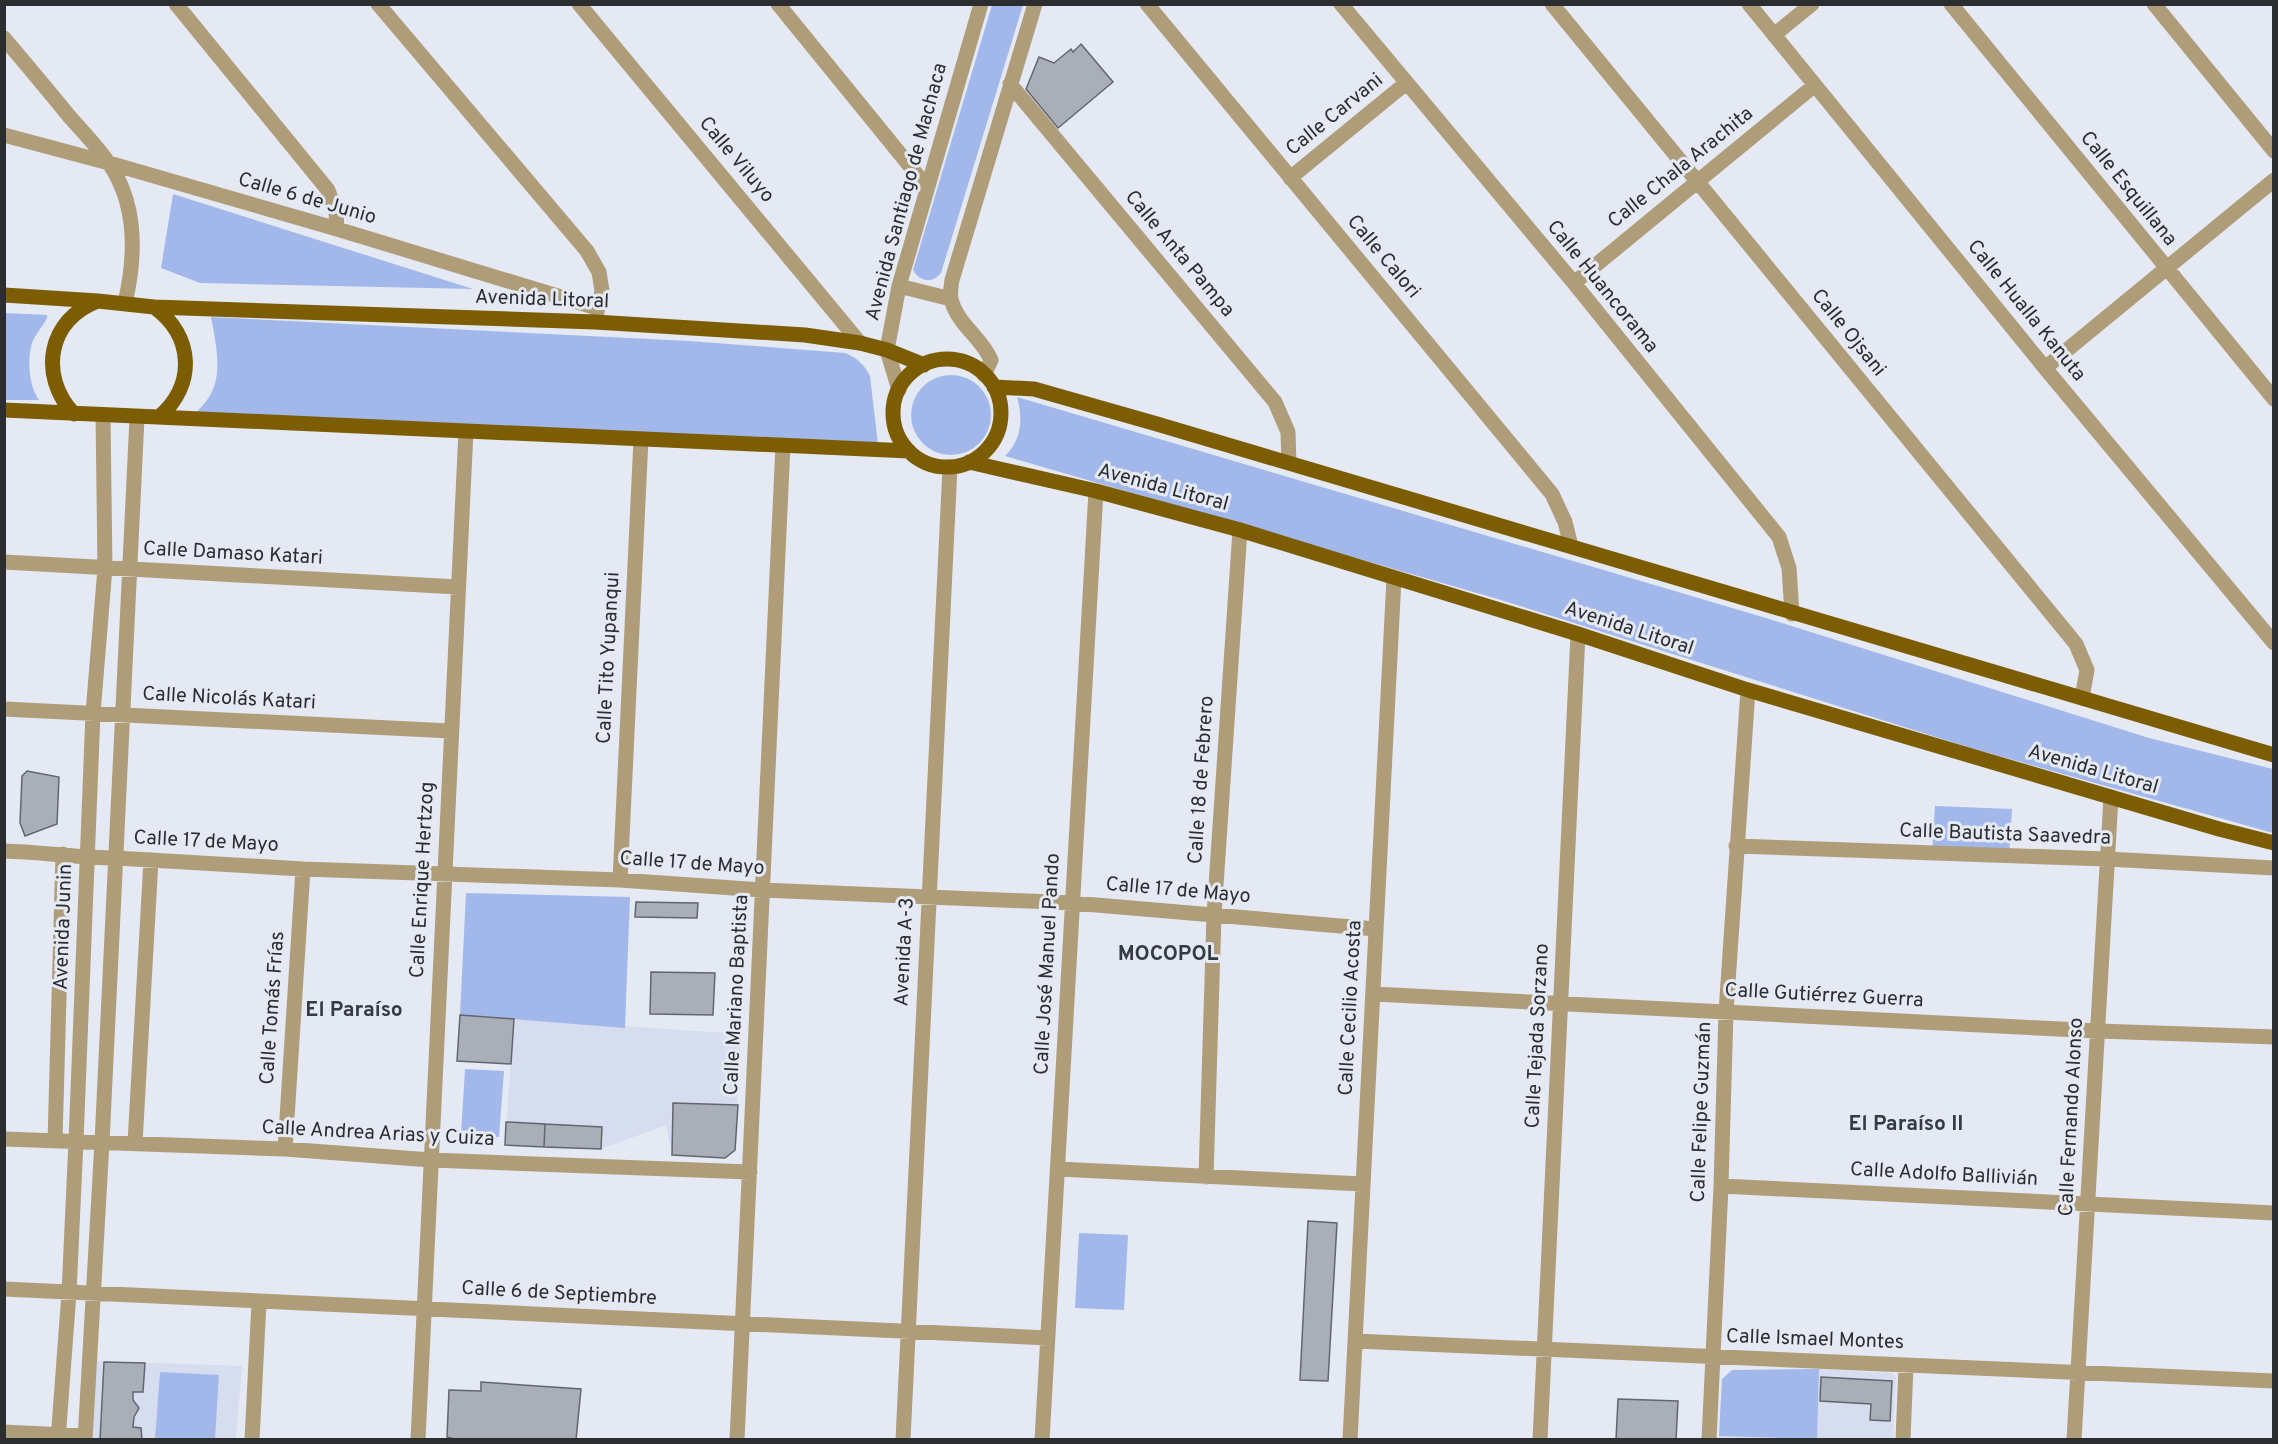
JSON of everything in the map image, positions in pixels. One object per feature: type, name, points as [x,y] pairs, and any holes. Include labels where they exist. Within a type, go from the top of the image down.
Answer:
[{"type":"main road","points":[[4,295],[154,307],[174,327],[182,343],[186,362],[184,380],[177,397],[159,417]]},
{"type":"main road","points":[[74,414],[64,403],[57,390],[53,376],[52,354],[60,333],[68,321],[79,311],[98,301]]},
{"type":"main road","name":"Avenida Litoral","points":[[154,307],[596,315],[805,335],[860,343],[887,350],[924,365]]},
{"type":"main road","points":[[941,360],[953,360],[970,364],[984,375],[994,387],[1000,402],[999,427],[986,450],[969,462],[950,467],[928,463],[909,451],[898,436],[894,419],[895,401],[899,390],[910,375],[924,365],[941,360]]},
{"type":"main road","points":[[994,387],[1034,389],[2274,755]]},
{"type":"main road","points":[[4,410],[137,418],[159,417],[909,451]]},
{"type":"main road","name":"Avenida Litoral","points":[[969,462],[1096,491],[1240,530],[1578,634],[1748,690],[2219,829],[2274,843]]},
{"type":"street","points":[[176,4],[328,190],[336,212],[337,229]]},
{"type":"street","points":[[378,4],[587,251],[599,272],[602,291],[596,315]]},
{"type":"street","name":"Calle Viluyo","points":[[579,4],[860,343]]},
{"type":"street","points":[[778,4],[927,187]]},
{"type":"street","name":"Avenida Santiago de Machaca","points":[[899,390],[887,350],[899,286],[981,4]]},
{"type":"street","points":[[984,375],[991,360],[987,351],[964,324],[951,298],[952,280],[1035,4]]},
{"type":"street","name":"Calle Calori","points":[[1147,4],[1552,494],[1565,522],[1571,546]]},
{"type":"street","name":"Calle Huancorama","points":[[1341,4],[1405,84],[1574,283],[1779,537],[1789,568],[1792,614]]},
{"type":"street","name":"Calle Ojsani","points":[[1552,4],[2076,644],[2087,670],[2082,698]]},
{"type":"street","name":"Calle Hualla Kanuta","points":[[1749,4],[2045,368],[2274,643]]},
{"type":"street","points":[[1774,35],[1812,4]]},
{"type":"street","name":"Calle Esquillana","points":[[1951,4],[2274,399]]},
{"type":"street","points":[[2154,4],[2274,151]]},
{"type":"street","points":[[4,38],[109,163],[122,189],[130,217],[132,236],[132,275],[125,303]]},
{"type":"street","name":"Calle Anta Pampa","points":[[1010,84],[1275,402],[1288,432],[1289,463]]},
{"type":"street","name":"Calle Carvani","points":[[1290,178],[1405,84]]},
{"type":"street","name":"Calle Chala Arachita","points":[[1574,283],[1815,85]]},
{"type":"street","name":"Calle 6 de Junio","points":[[4,135],[337,229],[596,315]]},
{"type":"street","points":[[2045,368],[2274,180]]},
{"type":"street","points":[[899,286],[951,298]]},
{"type":"street","name":"Avenida Junin","points":[[58,1437],[69,1293],[93,713],[105,568],[103,416]]},
{"type":"street","points":[[4,1432],[85,1438],[102,1142],[137,418]]},
{"type":"street","name":"Calle Enrique Hertzog","points":[[418,1440],[466,431]]},
{"type":"street","name":"Calle Tito Yupanqui","points":[[620,880],[641,439]]},
{"type":"street","name":"Calle Mariano Baptista","points":[[737,1440],[783,445]]},
{"type":"street","name":"Avenida A-3","points":[[903,1440],[950,467]]},
{"type":"street","name":"Calle José Manuel Pando","points":[[1042,1440],[1096,491]]},
{"type":"street","name":"Calle 18 de Febrero","points":[[1206,1177],[1214,915],[1240,530]]},
{"type":"street","name":"Calle Damaso Katari","points":[[4,562],[458,587]]},
{"type":"street","name":"Calle Cecilio Acosta","points":[[1350,1440],[1394,579]]},
{"type":"street","name":"Calle Tejada Sorzano","points":[[1540,1440],[1578,634]]},
{"type":"street","name":"Calle Felipe Guzmán","points":[[1709,1440],[1721,1186],[1726,1012],[1748,690]]},
{"type":"street","name":"Calle Nicolás Katari","points":[[4,709],[451,730]]},
{"type":"street","name":"Calle Fernando Alonso","points":[[2074,1440],[2111,797]]},
{"type":"street","name":"Calle Bautista Saavedra","points":[[1736,846],[2108,859],[2274,868]]},
{"type":"street","name":"Calle 17 de Mayo","points":[[4,851],[63,854],[88,858],[303,869],[620,880],[762,890],[1073,903],[1376,928]]},
{"type":"street","points":[[55,1140],[63,854]]},
{"type":"street","points":[[135,1143],[151,860]]},
{"type":"street","name":"Calle Tomás Frías","points":[[285,1149],[303,869]]},
{"type":"street","name":"Calle Gutiérrez Guerra","points":[[1373,994],[2098,1031],[2274,1037]]},
{"type":"street","name":"Calle Andrea Arias y Cuiza","points":[[4,1139],[285,1149],[431,1160],[750,1172]]},
{"type":"street","points":[[1058,1169],[1363,1185]]},
{"type":"street","name":"Calle Adolfo Ballivián","points":[[1721,1186],[2274,1213]]},
{"type":"street","name":"Calle 6 de Septiembre","points":[[4,1289],[1048,1338]]},
{"type":"street","points":[[252,1440],[259,1302]]},
{"type":"street","name":"Calle Ismael Montes","points":[[1355,1341],[2274,1381]]},
{"type":"street","points":[[1903,1440],[1906,1365]]},
{"type":"shaded area","points":[[992,5],[1023,5],[941,273],[934,279],[926,280],[919,277],[913,270]]},
{"type":"shaded area","points":[[173,194],[473,289],[200,283],[161,268]]},
{"type":"shaded area","points":[[4,313],[47,315],[32,343],[30,357],[31,380],[39,400],[5,400]]},
{"type":"shaded area","points":[[211,317],[690,341],[845,353],[860,362],[870,376],[878,444],[196,413],[206,402],[216,381],[217,353]]},
{"type":"shaded area","points":[[951,375],[966,378],[979,387],[988,400],[991,415],[988,430],[979,443],[966,452],[951,455],[936,452],[923,443],[914,430],[911,415],[914,400],[923,387],[936,378]]},
{"type":"shaded area","points":[[1017,397],[1766,618],[2149,738],[2273,769],[2273,833],[1971,748],[1501,600],[1005,456],[1015,443],[1020,428]]},
{"type":"shaded area","points":[[1935,806],[2012,809],[2009,857],[1932,854]]},
{"type":"shaded area","points":[[466,893],[630,897],[625,1028],[460,1015]]},
{"type":"shaded area","points":[[514,1019],[741,1034],[735,1150],[725,1158],[672,1155],[666,1125],[601,1149],[505,1145]]},
{"type":"shaded area","points":[[465,1069],[504,1071],[499,1137],[461,1135]]},
{"type":"shaded area","points":[[1079,1233],[1128,1235],[1124,1310],[1075,1308]]},
{"type":"shaded area","points":[[96,1361],[242,1366],[236,1439],[92,1440]]},
{"type":"shaded area","points":[[1819,1369],[1892,1373],[1896,1378],[1893,1439],[1719,1440],[1722,1379],[1732,1370]]},
{"type":"shaded area","points":[[1819,1369],[1817,1439],[1719,1436],[1722,1379],[1732,1370]]},
{"type":"shaded area","points":[[160,1372],[219,1375],[215,1439],[155,1439]]},
{"type":"building","points":[[1081,44],[1113,82],[1058,128],[1026,89],[1039,57],[1054,63],[1071,49],[1073,52]]},
{"type":"building","points":[[27,771],[59,777],[57,824],[25,836],[20,823],[22,776]]},
{"type":"building","points":[[636,902],[698,903],[697,918],[635,917]]},
{"type":"building","points":[[651,972],[715,973],[713,1015],[650,1014]]},
{"type":"building","points":[[460,1015],[514,1019],[511,1064],[457,1061]]},
{"type":"building","points":[[673,1103],[738,1105],[735,1150],[725,1158],[672,1155]]},
{"type":"building","points":[[506,1122],[545,1124],[544,1147],[505,1145]]},
{"type":"building","points":[[545,1124],[602,1127],[601,1149],[544,1147]]},
{"type":"building","points":[[1308,1221],[1337,1223],[1328,1381],[1300,1380]]},
{"type":"building","points":[[104,1362],[145,1363],[143,1392],[133,1392],[133,1400],[139,1408],[134,1417],[133,1427],[141,1428],[142,1440],[100,1440]]},
{"type":"building","points":[[1821,1377],[1892,1381],[1890,1421],[1870,1420],[1871,1404],[1820,1401]]},
{"type":"building","points":[[481,1382],[581,1389],[576,1440],[458,1440],[447,1437],[449,1390],[481,1391]]},
{"type":"building","points":[[1618,1399],[1678,1401],[1676,1440],[1616,1440]]},
{"type":"district","name":"MOCOPOL","points":[[1168,954]]},
{"type":"district","name":"El Paraíso","points":[[354,1010]]},
{"type":"district","name":"El Paraíso II","points":[[1906,1124]]}]
